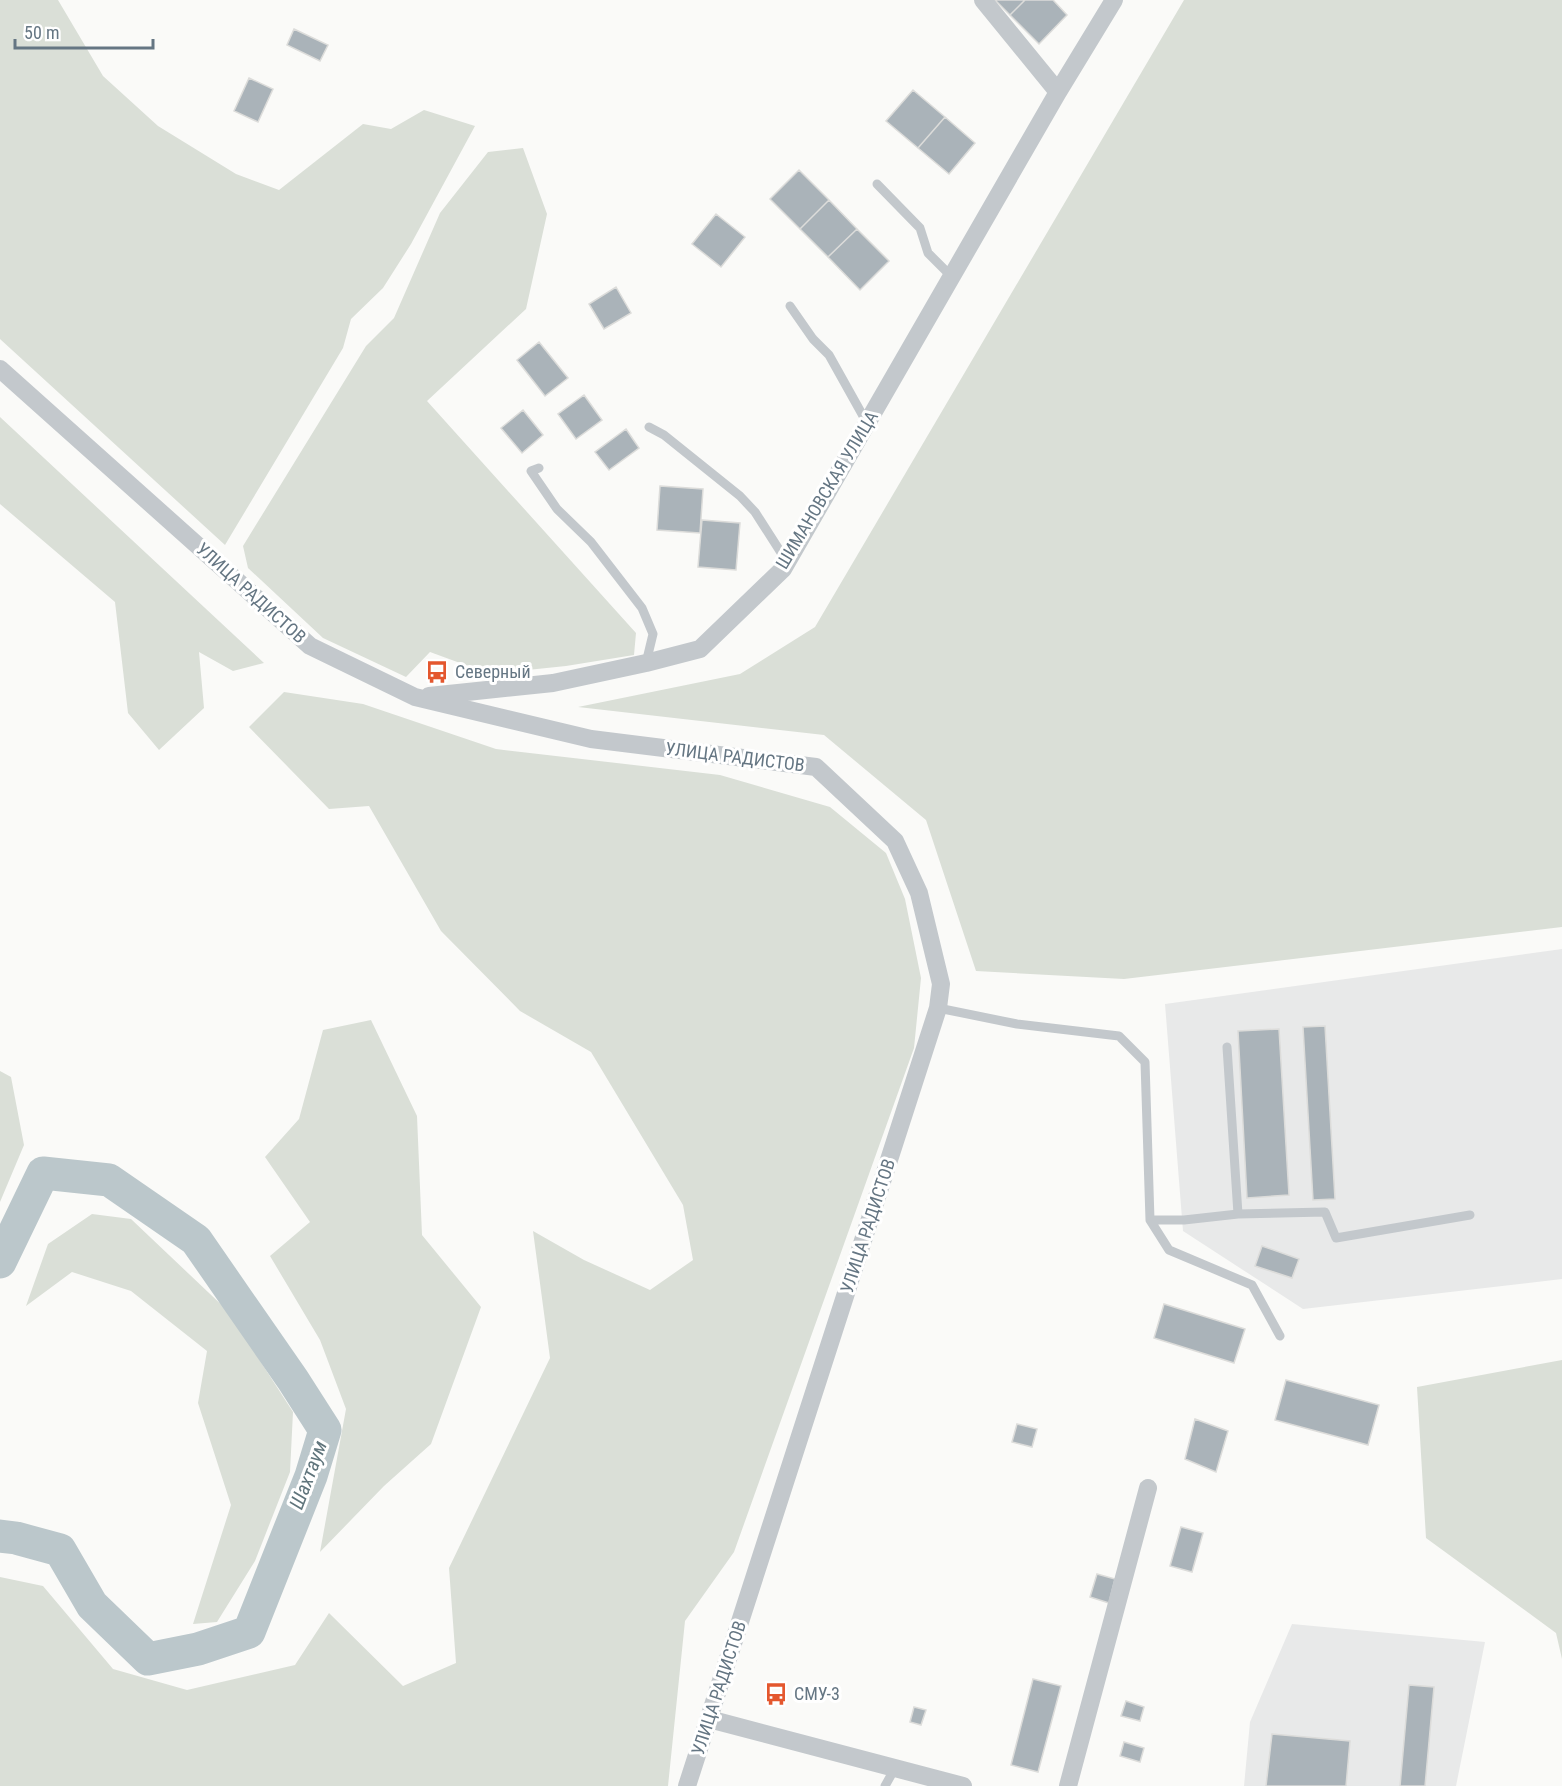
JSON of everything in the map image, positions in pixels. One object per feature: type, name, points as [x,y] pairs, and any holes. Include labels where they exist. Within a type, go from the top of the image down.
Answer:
[{"type":"street","points":[[983,0],[1058,92]]},
{"type":"street","name":"ШИМАНОВСКАЯ УЛИЦА","points":[[415,697],[553,683],[700,649],[783,569],[1058,92],[1114,0]]},
{"type":"street","name":"УЛИЦА РАДИСТОВ","points":[[0,369],[310,646],[415,697],[591,739],[816,767],[895,841],[919,893],[941,984],[938,1008],[687,1786]]},
{"type":"street","points":[[1068,1786],[1148,1488]]},
{"type":"street","points":[[709,1719],[963,1786]]},
{"type":"lane","points":[[877,184],[920,228],[928,253],[952,277]]},
{"type":"lane","points":[[790,306],[813,339],[829,356],[867,423]]},
{"type":"lane","points":[[649,427],[664,435],[740,496],[755,512],[787,562]]},
{"type":"lane","points":[[539,468],[531,471],[557,509],[591,542],[642,608],[653,634],[646,663]]},
{"type":"lane","points":[[938,1008],[1017,1024],[1119,1036],[1145,1062],[1150,1220],[1169,1250],[1252,1285],[1280,1336]]},
{"type":"lane","points":[[1227,1047],[1238,1214]]},
{"type":"lane","points":[[1150,1220],[1184,1220],[1238,1214],[1325,1212],[1336,1238],[1470,1215]]},
{"type":"lane","points":[[885,1786],[895,1768]]},
{"type":"shaded area","points":[[0,0],[58,0],[103,76],[158,126],[236,174],[279,190],[363,124],[391,129],[424,110],[475,126],[411,244],[383,288],[351,319],[343,348],[225,545],[0,339]]},
{"type":"shaded area","points":[[1184,0],[1562,0],[1562,927],[1124,979],[976,971],[926,820],[824,735],[578,707],[740,674],[815,627]]},
{"type":"shaded area","points":[[523,148],[547,214],[526,309],[427,401],[636,633],[634,655],[566,666],[490,674],[430,652],[406,677],[323,638],[248,568],[243,546],[366,346],[394,318],[440,213],[488,152]]},
{"type":"shaded area","points":[[0,417],[264,663],[233,671],[199,652],[204,708],[159,750],[128,713],[115,602],[0,504]]},
{"type":"shaded area","points":[[284,692],[363,704],[496,749],[720,775],[830,807],[886,853],[905,899],[921,978],[914,1048],[734,1552],[685,1621],[668,1786],[0,1786],[0,1577],[43,1586],[113,1669],[187,1690],[295,1665],[329,1613],[403,1686],[456,1663],[449,1568],[550,1358],[533,1231],[584,1260],[650,1290],[693,1260],[683,1205],[591,1052],[520,1011],[441,931],[369,806],[329,809],[249,727]]},
{"type":"shaded area","points":[[1562,949],[1562,1279],[1303,1309],[1183,1231],[1165,1004]]},
{"type":"shaded area","points":[[371,1020],[417,1116],[422,1235],[481,1307],[431,1444],[384,1486],[320,1552],[346,1409],[320,1340],[270,1256],[310,1222],[265,1157],[299,1119],[323,1030]]},
{"type":"shaded area","points":[[0,1071],[11,1077],[24,1145],[0,1202]]},
{"type":"shaded area","points":[[92,1214],[131,1219],[228,1311],[293,1412],[290,1472],[255,1561],[217,1622],[193,1624],[231,1505],[198,1403],[207,1351],[131,1291],[72,1272],[26,1306],[48,1244]]},
{"type":"shaded area","points":[[1562,1360],[1562,1659],[1556,1633],[1426,1538],[1417,1387]]},
{"type":"shaded area","points":[[1292,1624],[1485,1642],[1456,1786],[1244,1786],[1250,1722]]},
{"type":"building","points":[[995,0],[1025,0],[1010,15]]},
{"type":"building","points":[[1025,0],[1053,0],[1067,15],[1039,44],[1010,15]]},
{"type":"building","points":[[294,29],[328,45],[320,61],[287,45]]},
{"type":"building","points":[[249,78],[273,89],[258,122],[234,111]]},
{"type":"building","points":[[913,90],[945,117],[918,148],[886,121]]},
{"type":"building","points":[[945,117],[975,143],[949,174],[918,148]]},
{"type":"building","points":[[799,170],[829,200],[800,229],[770,199]]},
{"type":"building","points":[[829,200],[857,229],[828,257],[800,229]]},
{"type":"building","points":[[716,214],[745,237],[721,267],[692,244]]},
{"type":"building","points":[[857,229],[889,261],[860,290],[828,257]]},
{"type":"building","points":[[616,287],[631,313],[604,329],[589,304]]},
{"type":"building","points":[[539,342],[568,378],[545,396],[517,360]]},
{"type":"building","points":[[584,395],[602,420],[576,439],[558,414]]},
{"type":"building","points":[[523,410],[543,435],[522,453],[501,428]]},
{"type":"building","points":[[626,429],[639,448],[609,470],[595,452]]},
{"type":"building","points":[[660,486],[703,489],[700,533],[657,530]]},
{"type":"building","points":[[702,520],[740,523],[736,570],[698,567]]},
{"type":"building","points":[[1325,1026],[1335,1199],[1313,1200],[1303,1027]]},
{"type":"building","points":[[1279,1029],[1289,1195],[1247,1198],[1238,1031]]},
{"type":"building","points":[[1262,1246],[1299,1259],[1292,1278],[1255,1266]]},
{"type":"building","points":[[1164,1304],[1245,1329],[1234,1363],[1154,1338]]},
{"type":"building","points":[[1286,1380],[1379,1405],[1368,1445],[1275,1420]]},
{"type":"building","points":[[1195,1419],[1228,1431],[1216,1472],[1185,1459]]},
{"type":"building","points":[[1017,1424],[1037,1429],[1032,1447],[1012,1442]]},
{"type":"building","points":[[1181,1527],[1203,1533],[1192,1572],[1170,1566]]},
{"type":"building","points":[[1097,1574],[1115,1579],[1109,1603],[1090,1597]]},
{"type":"building","points":[[1033,1679],[1061,1686],[1038,1772],[1011,1765]]},
{"type":"building","points":[[1409,1685],[1434,1687],[1425,1786],[1400,1786]]},
{"type":"building","points":[[1126,1701],[1144,1707],[1140,1721],[1121,1716]]},
{"type":"building","points":[[914,1707],[926,1710],[921,1725],[910,1722]]},
{"type":"building","points":[[1272,1734],[1350,1741],[1346,1786],[1266,1786]]},
{"type":"building","points":[[1124,1742],[1144,1748],[1140,1762],[1120,1756]]},
{"type":"waterway","name":"Шахтаум","points":[[0,1262],[43,1173],[109,1180],[196,1240],[325,1430],[311,1476],[249,1632],[198,1649],[148,1659],[92,1605],[60,1550],[0,1536]]},
{"type":"place","name":"Северный","points":[[437,672]]},
{"type":"place","name":"СМУ-3","points":[[776,1694]]}]
